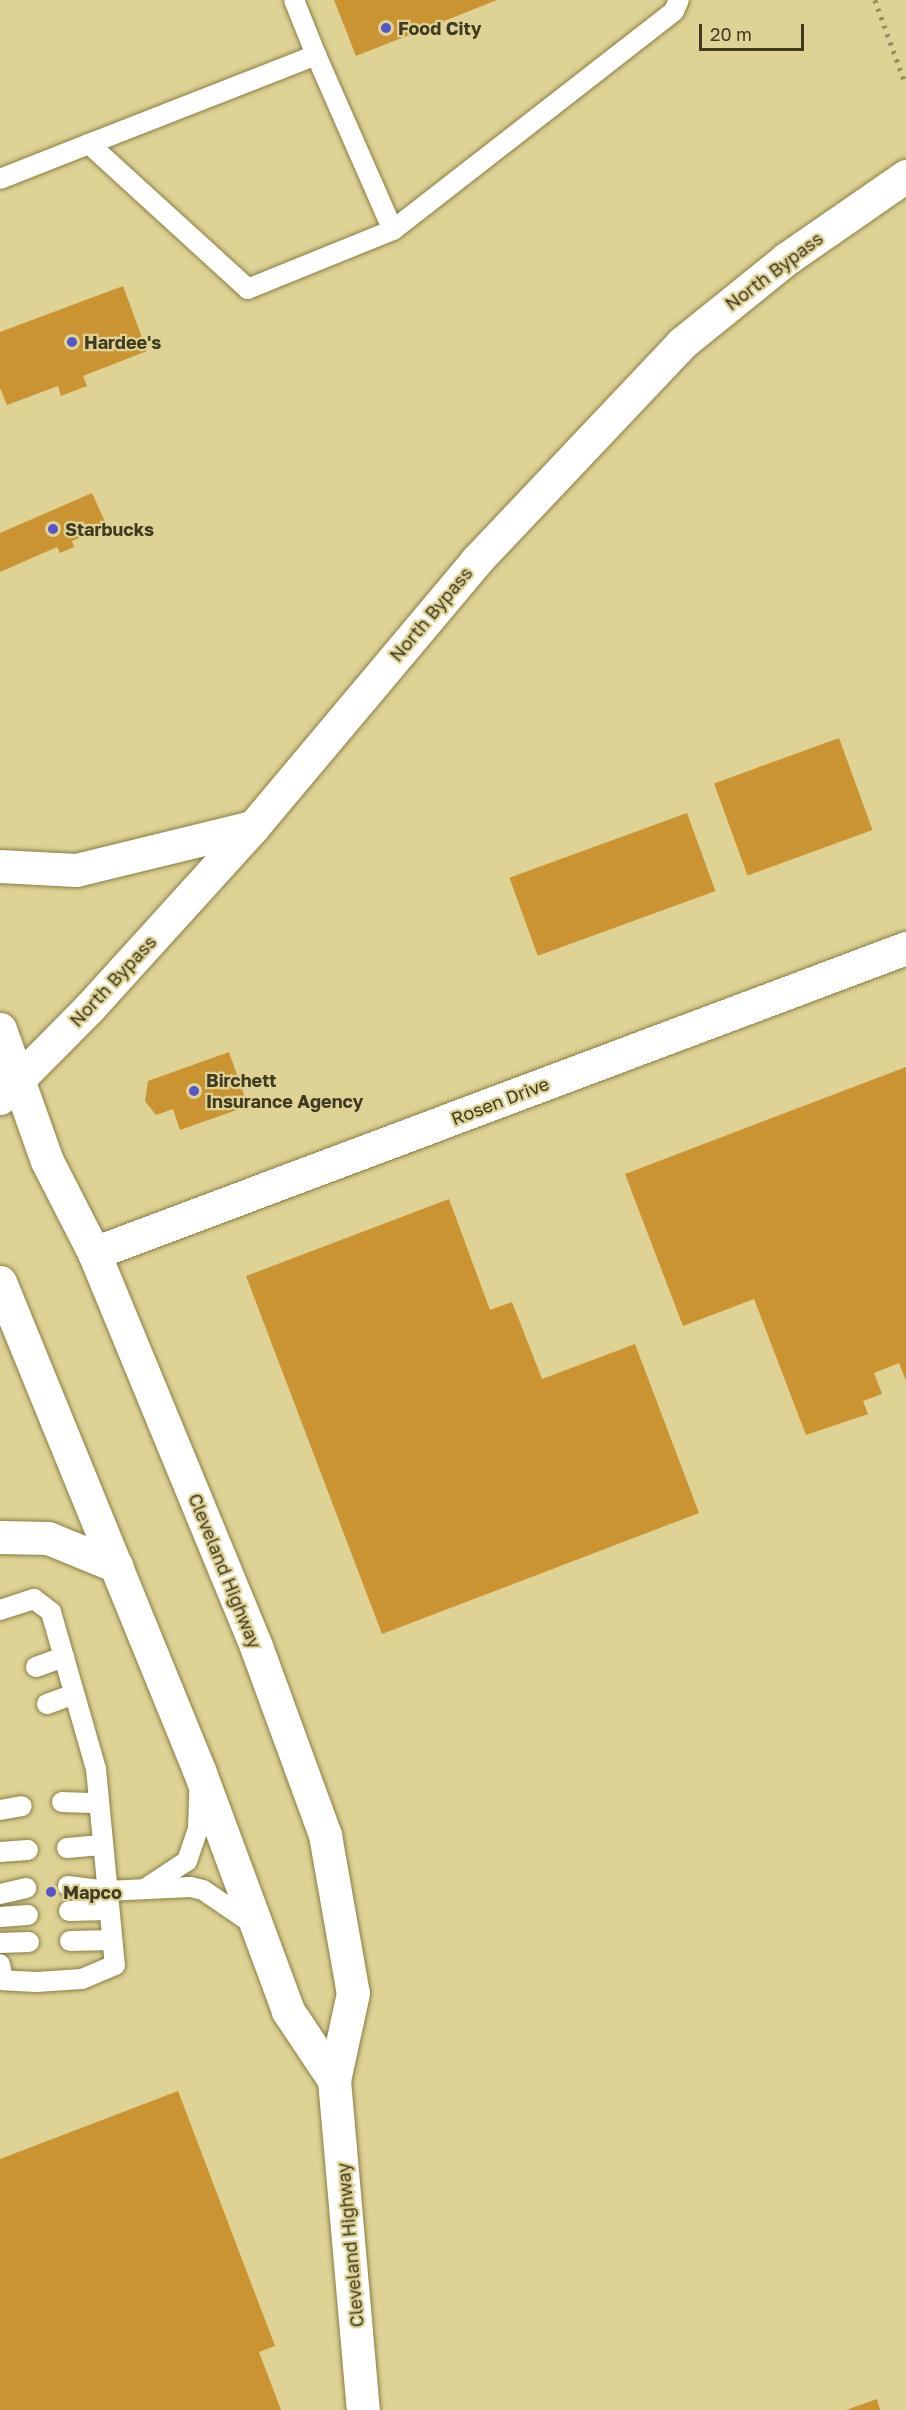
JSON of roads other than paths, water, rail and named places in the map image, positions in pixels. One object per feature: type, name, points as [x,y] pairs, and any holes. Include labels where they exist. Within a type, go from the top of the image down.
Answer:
[{"type":"main road","name":"North Bypass","points":[[10,1089],[253,827],[500,535],[682,343],[786,259],[906,176]]},
{"type":"main road","points":[[0,866],[76,870],[253,827]]},
{"type":"main road","name":"Rosen Drive","points":[[94,1253],[906,948]]},
{"type":"main road","name":"Cleveland Highway","points":[[0,1029],[10,1089],[94,1253],[257,1649],[325,1835],[353,1993],[334,2080],[363,2410]]},
{"type":"main road","name":"Cleveland Highway","points":[[0,1282],[11,1327],[117,1566],[261,1929],[288,2011],[334,2080]]},
{"type":"main road","points":[[0,1537],[48,1538],[117,1566]]},
{"type":"lane","points":[[294,0],[393,230]]},
{"type":"lane","points":[[89,144],[248,289],[393,230],[674,11],[680,0]]},
{"type":"lane","points":[[0,179],[316,55]]},
{"type":"lane","points":[[0,1610],[34,1599],[51,1612],[96,1769],[101,1845],[115,1965],[82,1979],[36,1982],[3,1980],[0,1964]]},
{"type":"lane","points":[[36,1667],[64,1657]]},
{"type":"lane","points":[[47,1704],[74,1694]]},
{"type":"lane","points":[[144,1890],[186,1861],[198,1829],[199,1770]]},
{"type":"lane","points":[[62,1802],[97,1803]]},
{"type":"lane","points":[[0,1810],[22,1806]]},
{"type":"lane","points":[[67,1848],[101,1845]]},
{"type":"lane","points":[[0,1852],[28,1850]]},
{"type":"lane","points":[[68,1886],[108,1900]]},
{"type":"lane","points":[[69,1911],[144,1890],[191,1887],[203,1890],[261,1929]]},
{"type":"lane","points":[[0,1894],[26,1888]]},
{"type":"lane","points":[[0,1917],[28,1915]]},
{"type":"lane","points":[[70,1941],[112,1940]]},
{"type":"lane","points":[[0,1943],[29,1942]]},
{"type":"railway","points":[[875,0],[906,85]]},
{"type":"place","name":"Food City","points":[[386,28]]},
{"type":"place","name":"Hardee's","points":[[72,342]]},
{"type":"place","name":"Starbucks","points":[[53,529]]},
{"type":"place","name":"Birchett Insurance Agency","points":[[194,1091]]},
{"type":"place","name":"Mapco","points":[[51,1892]]}]
